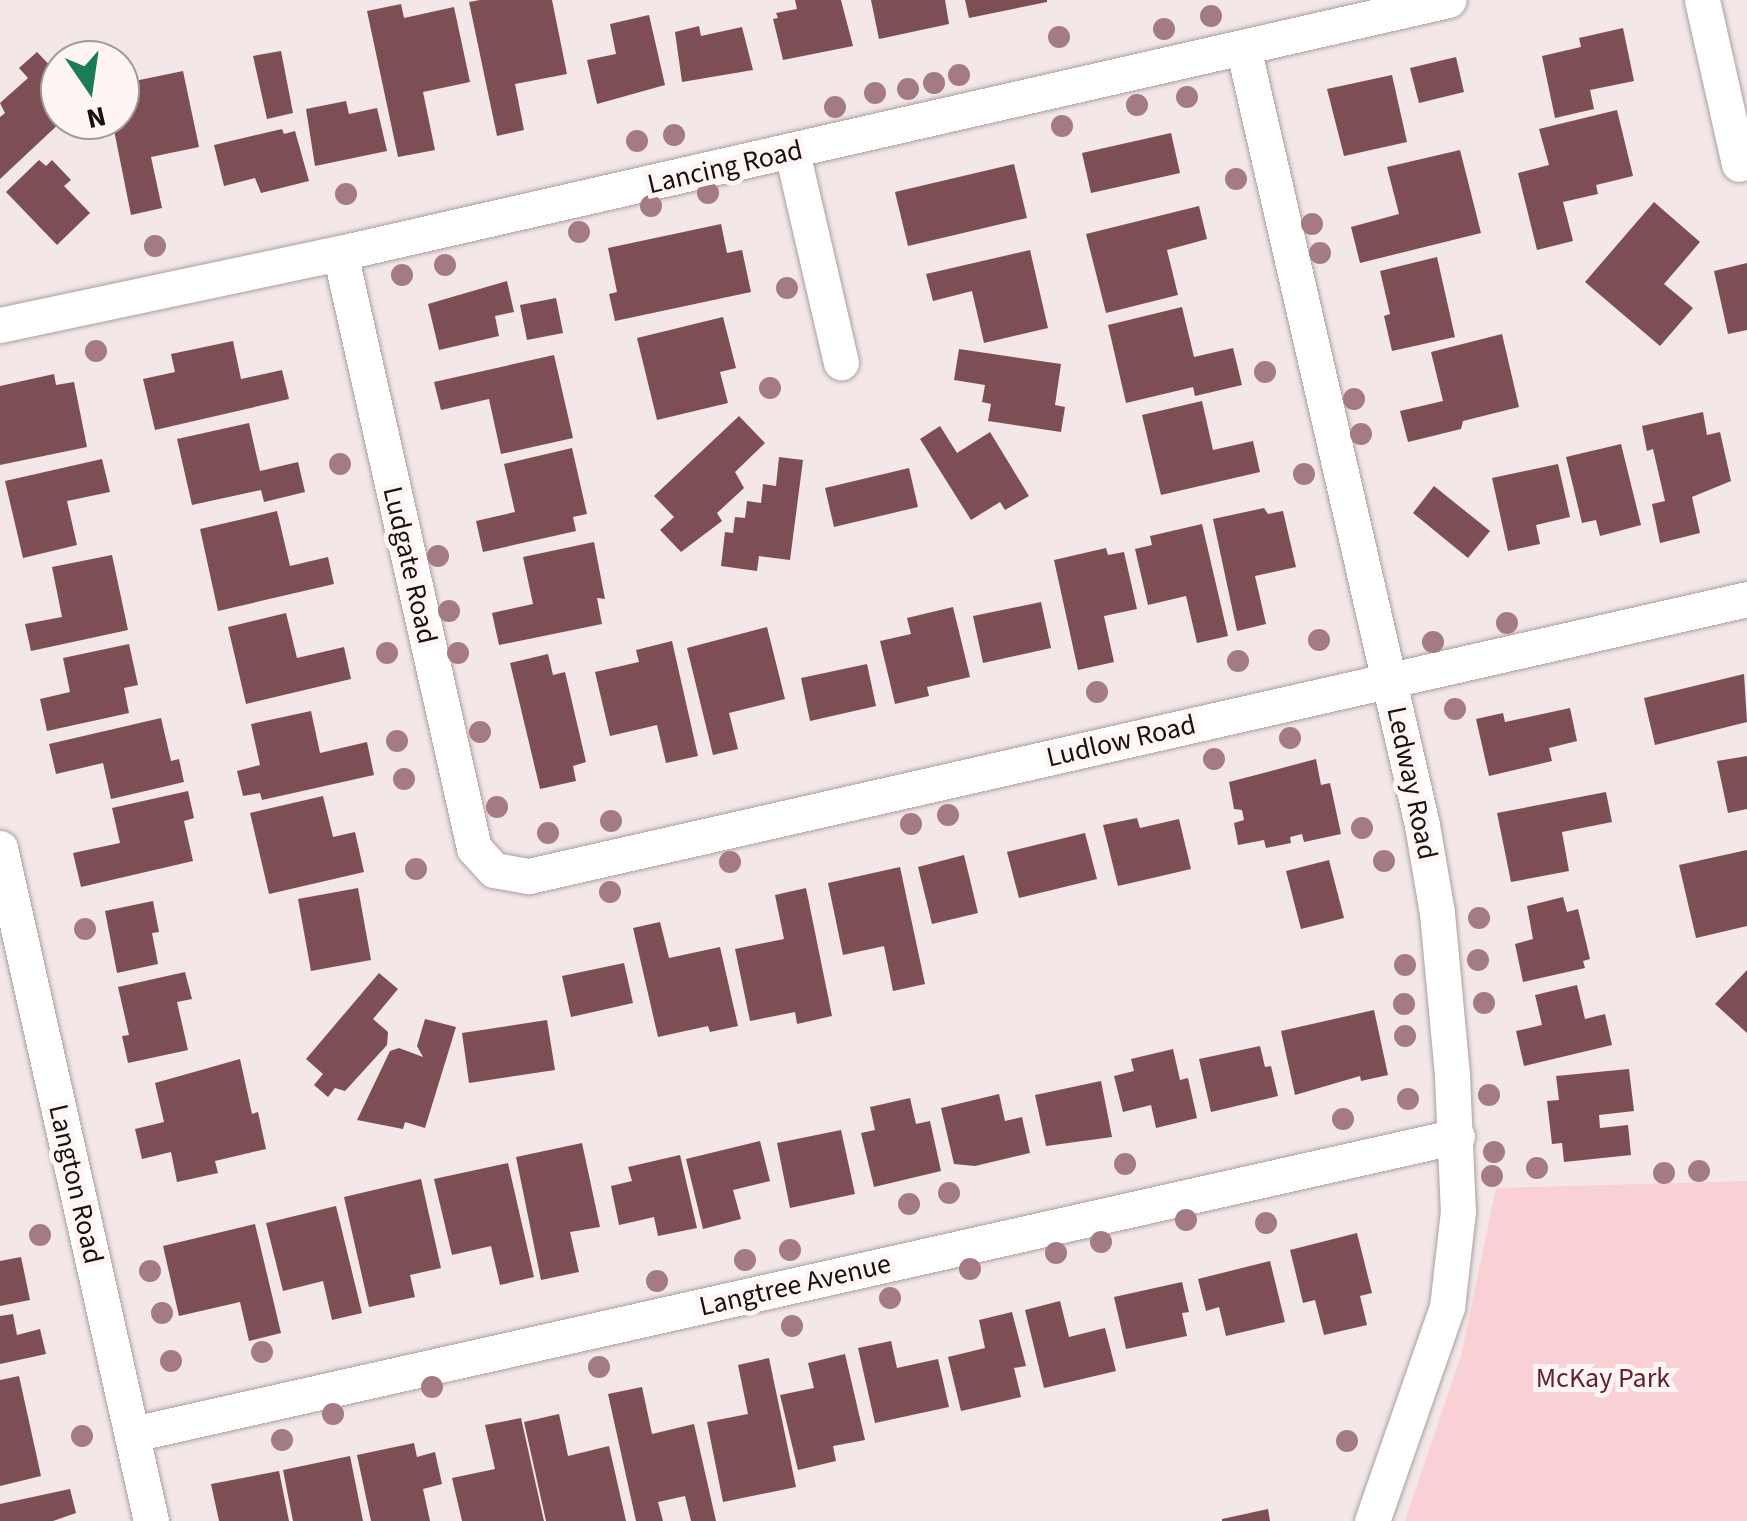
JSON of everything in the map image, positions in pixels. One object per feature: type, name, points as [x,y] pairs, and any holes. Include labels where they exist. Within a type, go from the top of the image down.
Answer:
[{"type":"street","name":"Lancing Road","points":[[0,325],[792,152],[1448,0]]},
{"type":"street","points":[[1702,0],[1738,164]]},
{"type":"street","name":"Ledway Road","points":[[1242,46],[1390,680],[1437,913],[1457,1136],[1458,1211],[1447,1307],[1372,1521]]},
{"type":"street","points":[[792,152],[841,362]]},
{"type":"street","name":"Ludgate Road","points":[[340,253],[474,848],[494,870]]},
{"type":"street","name":"Ludlow Road","points":[[494,870],[529,876],[1747,599]]},
{"type":"street","name":"Langton Road","points":[[0,848],[151,1521]]},
{"type":"street","name":"Langtree Avenue","points":[[133,1434],[1457,1136]]},
{"type":"green space","name":"McKay Park","points":[[1747,1181],[1747,1521],[1405,1521],[1461,1356],[1496,1188]]},
{"type":"building","points":[[552,0],[567,74],[515,84],[524,130],[497,136],[469,2]]},
{"type":"building","points":[[795,0],[841,0],[853,46],[783,60],[773,19],[778,18],[776,13],[797,9]]},
{"type":"building","points":[[871,0],[945,0],[949,24],[879,39]]},
{"type":"building","points":[[965,0],[1047,0],[1047,2],[969,18]]},
{"type":"building","points":[[401,4],[404,18],[454,7],[470,82],[423,92],[435,150],[398,157],[367,11]]},
{"type":"building","points":[[649,15],[665,85],[597,104],[587,60],[616,54],[610,24]]},
{"type":"building","points":[[699,26],[701,36],[742,27],[753,70],[682,82],[675,32]]},
{"type":"building","points":[[1623,28],[1634,81],[1590,90],[1594,109],[1555,118],[1542,56],[1581,47],[1579,38]]},
{"type":"building","points":[[281,51],[293,113],[267,119],[253,56]]},
{"type":"building","points":[[37,52],[40,55],[42,140],[0,179],[0,117],[5,113],[0,103],[28,78],[19,68]]},
{"type":"building","points":[[1456,57],[1464,92],[1419,103],[1410,68]]},
{"type":"building","points":[[183,71],[199,147],[151,157],[162,208],[131,215],[116,140],[140,140],[140,80]]},
{"type":"building","points":[[1392,75],[1407,142],[1344,156],[1327,89]]},
{"type":"building","points":[[346,101],[349,114],[377,108],[387,151],[315,166],[306,109]]},
{"type":"building","points":[[1617,110],[1633,176],[1596,185],[1598,194],[1563,202],[1573,241],[1537,250],[1518,173],[1549,165],[1539,129]]},
{"type":"building","points":[[282,129],[284,134],[295,131],[309,181],[261,193],[255,178],[224,186],[214,145]]},
{"type":"building","points":[[1171,133],[1180,173],[1091,193],[1082,153]]},
{"type":"building","points":[[1460,150],[1481,233],[1360,263],[1351,227],[1399,214],[1387,167]]},
{"type":"building","points":[[39,160],[46,166],[52,160],[71,180],[64,186],[90,213],[57,245],[6,192]]},
{"type":"building","points":[[1014,164],[1027,218],[908,246],[895,192]]},
{"type":"building","points":[[1654,202],[1700,242],[1664,284],[1693,308],[1660,346],[1585,282]]},
{"type":"building","points":[[1199,206],[1207,239],[1167,250],[1178,295],[1106,313],[1086,234]]},
{"type":"building","points":[[721,224],[727,253],[742,250],[751,292],[615,321],[609,294],[617,292],[608,248]]},
{"type":"building","points":[[1030,250],[1048,328],[984,343],[972,291],[933,301],[926,274]]},
{"type":"building","points":[[1437,257],[1455,337],[1392,351],[1384,316],[1390,314],[1380,271]]},
{"type":"building","points":[[1747,263],[1747,330],[1728,334],[1714,271]]},
{"type":"building","points":[[507,281],[514,312],[495,316],[499,336],[439,350],[428,304]]},
{"type":"building","points":[[556,298],[563,333],[527,340],[520,305]]},
{"type":"building","points":[[1182,307],[1194,357],[1233,348],[1242,385],[1195,396],[1193,387],[1126,403],[1108,325]]},
{"type":"building","points":[[723,317],[736,368],[720,372],[728,403],[657,420],[637,338]]},
{"type":"building","points":[[1502,334],[1519,407],[1463,421],[1461,429],[1408,442],[1400,411],[1443,401],[1431,352]]},
{"type":"building","points":[[233,341],[241,379],[282,370],[289,399],[155,430],[143,379],[175,372],[171,354]]},
{"type":"building","points":[[959,349],[1061,364],[1055,405],[1065,407],[1061,432],[988,421],[991,404],[982,402],[985,385],[954,380]]},
{"type":"building","points":[[554,355],[573,438],[501,454],[489,399],[441,410],[434,382]]},
{"type":"building","points":[[54,374],[56,385],[74,382],[87,447],[0,465],[0,386]]},
{"type":"building","points":[[1202,401],[1213,450],[1253,441],[1260,472],[1161,495],[1142,415]]},
{"type":"building","points":[[1703,412],[1707,435],[1720,432],[1731,481],[1692,497],[1700,533],[1660,543],[1652,504],[1665,501],[1653,449],[1647,451],[1642,426]]},
{"type":"building","points":[[739,416],[765,443],[735,472],[744,488],[717,513],[722,521],[681,552],[660,530],[674,517],[654,496]]},
{"type":"building","points":[[249,423],[260,471],[298,462],[305,492],[264,502],[261,490],[192,505],[177,439]]},
{"type":"building","points":[[940,426],[957,453],[990,432],[1029,496],[1005,510],[1000,502],[971,520],[920,439]]},
{"type":"building","points":[[1621,444],[1641,525],[1600,536],[1596,520],[1582,523],[1566,457]]},
{"type":"building","points":[[572,448],[587,514],[573,517],[576,531],[483,552],[476,521],[515,512],[504,464]]},
{"type":"building","points":[[779,457],[803,460],[790,560],[759,556],[757,571],[721,566],[725,532],[733,533],[735,517],[745,518],[747,501],[761,503],[763,484],[776,486]]},
{"type":"building","points":[[102,459],[110,492],[67,501],[77,545],[23,558],[5,481]]},
{"type":"building","points":[[1558,464],[1570,517],[1536,525],[1540,544],[1508,551],[1492,478]]},
{"type":"building","points":[[909,468],[918,507],[834,527],[825,488]]},
{"type":"building","points":[[1434,486],[1490,531],[1468,558],[1413,513]]},
{"type":"building","points":[[1264,508],[1268,514],[1283,511],[1296,567],[1255,576],[1266,624],[1237,631],[1213,519]]},
{"type":"building","points":[[277,511],[290,566],[328,557],[334,584],[218,611],[200,529]]},
{"type":"building","points":[[1202,524],[1228,636],[1197,643],[1186,596],[1148,605],[1135,549],[1152,545],[1150,536]]},
{"type":"building","points":[[594,542],[605,599],[597,598],[602,624],[499,645],[492,613],[533,604],[523,557]]},
{"type":"building","points":[[1106,548],[1108,555],[1124,552],[1137,609],[1104,616],[1114,662],[1078,670],[1054,560]]},
{"type":"building","points":[[112,555],[128,630],[31,651],[25,624],[62,617],[52,567]]},
{"type":"building","points":[[1041,602],[1051,648],[983,663],[973,616]]},
{"type":"building","points":[[953,607],[970,677],[927,687],[929,696],[895,704],[880,641],[911,634],[907,618]]},
{"type":"building","points":[[286,613],[297,658],[344,647],[351,679],[246,704],[228,627]]},
{"type":"building","points":[[767,627],[785,699],[729,713],[738,749],[713,755],[687,648]]},
{"type":"building","points":[[672,641],[698,756],[666,763],[657,725],[610,736],[595,672],[639,662],[636,650]]},
{"type":"building","points":[[129,644],[138,685],[124,688],[129,713],[47,731],[40,699],[70,692],[63,658]]},
{"type":"building","points":[[548,654],[553,675],[565,672],[586,762],[573,766],[576,781],[540,789],[510,663]]},
{"type":"building","points":[[867,664],[876,706],[810,721],[801,678]]},
{"type":"building","points":[[1744,674],[1747,722],[1655,745],[1644,698]]},
{"type":"building","points":[[1570,708],[1577,741],[1549,748],[1552,761],[1489,776],[1476,719],[1503,713],[1505,722]]},
{"type":"building","points":[[311,711],[320,753],[367,742],[374,775],[262,800],[260,793],[243,796],[237,771],[260,765],[251,724]]},
{"type":"building","points":[[161,718],[171,761],[179,759],[184,782],[111,799],[103,763],[56,774],[49,744]]},
{"type":"building","points":[[1747,756],[1747,809],[1728,813],[1717,761]]},
{"type":"building","points":[[1316,759],[1321,785],[1330,783],[1341,834],[1304,842],[1302,834],[1290,837],[1291,843],[1266,848],[1264,840],[1238,845],[1234,823],[1244,820],[1242,810],[1234,809],[1229,782]]},
{"type":"building","points":[[188,791],[194,818],[184,821],[193,861],[81,887],[73,853],[120,843],[112,808]]},
{"type":"building","points":[[1606,792],[1612,822],[1562,832],[1569,871],[1511,882],[1497,813]]},
{"type":"building","points":[[323,796],[333,837],[355,832],[364,872],[269,894],[250,813]]},
{"type":"building","points":[[1137,818],[1140,828],[1179,819],[1191,869],[1118,886],[1103,825]]},
{"type":"building","points":[[1085,833],[1097,879],[1019,898],[1007,852]]},
{"type":"building","points":[[1747,850],[1747,926],[1696,938],[1679,865]]},
{"type":"building","points":[[964,855],[978,913],[932,924],[918,867]]},
{"type":"building","points":[[1329,860],[1344,918],[1301,929],[1286,871]]},
{"type":"building","points":[[900,867],[925,984],[893,991],[884,946],[843,955],[828,883]]},
{"type":"building","points":[[358,888],[371,960],[311,971],[298,899]]},
{"type":"building","points":[[806,888],[832,1016],[797,1024],[795,1012],[750,1021],[735,949],[784,939],[775,895]]},
{"type":"building","points":[[1563,897],[1567,912],[1578,909],[1590,959],[1583,961],[1585,968],[1523,982],[1515,944],[1533,939],[1527,906]]},
{"type":"building","points":[[153,901],[159,932],[152,933],[158,964],[117,973],[105,911]]},
{"type":"building","points":[[660,922],[669,958],[720,947],[738,1026],[710,1032],[708,1026],[658,1037],[633,928]]},
{"type":"building","points":[[624,963],[633,1003],[571,1017],[562,976]]},
{"type":"building","points":[[1747,970],[1747,1033],[1715,1004]]},
{"type":"building","points":[[185,972],[192,999],[177,1002],[188,1050],[128,1063],[122,1036],[129,1035],[118,987]]},
{"type":"building","points":[[379,973],[398,989],[373,1019],[388,1032],[387,1045],[345,1091],[335,1088],[328,1097],[314,1085],[323,1074],[306,1059]]},
{"type":"building","points":[[1577,985],[1585,1019],[1605,1014],[1612,1045],[1524,1066],[1516,1031],[1542,1025],[1535,995]]},
{"type":"building","points":[[1374,1010],[1388,1075],[1361,1081],[1360,1076],[1295,1095],[1281,1031]]},
{"type":"building","points":[[425,1019],[456,1027],[425,1128],[405,1122],[403,1129],[357,1120],[390,1051],[399,1048],[423,1057],[417,1046]]},
{"type":"building","points":[[547,1020],[555,1070],[469,1083],[462,1033]]},
{"type":"building","points":[[1260,1046],[1265,1067],[1271,1066],[1278,1096],[1211,1112],[1199,1059]]},
{"type":"building","points":[[1173,1049],[1180,1080],[1188,1078],[1197,1118],[1156,1128],[1151,1105],[1123,1112],[1114,1076],[1134,1071],[1131,1059]]},
{"type":"building","points":[[240,1059],[252,1114],[258,1112],[266,1149],[215,1161],[218,1173],[177,1182],[171,1152],[142,1159],[135,1129],[164,1122],[155,1083]]},
{"type":"building","points":[[1629,1069],[1634,1111],[1599,1115],[1600,1128],[1628,1125],[1631,1155],[1564,1162],[1562,1143],[1552,1144],[1547,1101],[1559,1100],[1556,1076]]},
{"type":"building","points":[[1101,1081],[1112,1137],[1046,1146],[1035,1095]]},
{"type":"building","points":[[999,1094],[1005,1121],[1022,1117],[1030,1153],[975,1166],[954,1164],[941,1108]]},
{"type":"building","points":[[910,1098],[916,1124],[930,1121],[941,1171],[874,1187],[861,1133],[875,1130],[870,1107]]},
{"type":"building","points":[[841,1130],[855,1194],[790,1208],[777,1143]]},
{"type":"building","points":[[760,1141],[770,1181],[733,1190],[741,1219],[703,1229],[686,1159]]},
{"type":"building","points":[[582,1143],[600,1227],[570,1232],[579,1272],[541,1280],[516,1157]]},
{"type":"building","points":[[680,1155],[697,1228],[658,1236],[654,1217],[619,1225],[611,1186],[632,1181],[628,1167]]},
{"type":"building","points":[[508,1163],[534,1277],[500,1285],[491,1246],[452,1255],[434,1179]]},
{"type":"building","points":[[421,1179],[441,1268],[410,1275],[415,1297],[369,1307],[344,1197]]},
{"type":"building","points":[[336,1206],[362,1313],[332,1320],[323,1281],[283,1291],[266,1223]]},
{"type":"building","points":[[255,1224],[281,1333],[249,1341],[240,1302],[179,1316],[163,1246]]},
{"type":"building","points":[[1357,1233],[1372,1293],[1360,1296],[1367,1325],[1324,1335],[1315,1300],[1303,1303],[1290,1250]]},
{"type":"building","points":[[21,1257],[30,1300],[0,1306],[0,1261]]},
{"type":"building","points":[[1270,1261],[1285,1322],[1226,1336],[1219,1307],[1206,1311],[1198,1279]]},
{"type":"building","points":[[1182,1282],[1189,1312],[1182,1313],[1187,1336],[1126,1349],[1114,1297]]},
{"type":"building","points":[[1060,1301],[1069,1337],[1105,1328],[1116,1371],[1044,1388],[1025,1310]]},
{"type":"building","points":[[1012,1312],[1026,1366],[1014,1368],[1021,1397],[961,1411],[948,1357],[985,1348],[979,1320]]},
{"type":"building","points":[[13,1314],[17,1335],[40,1329],[46,1354],[0,1364],[0,1316]]},
{"type":"building","points":[[891,1341],[897,1368],[938,1359],[949,1407],[875,1423],[858,1348]]},
{"type":"building","points":[[845,1354],[865,1440],[833,1446],[836,1461],[798,1470],[780,1395],[814,1388],[808,1363]]},
{"type":"building","points":[[769,1358],[796,1487],[723,1502],[707,1422],[748,1414],[738,1365]]},
{"type":"building","points":[[19,1376],[41,1476],[0,1486],[0,1380]]},
{"type":"building","points":[[642,1387],[652,1434],[694,1424],[716,1521],[691,1521],[685,1496],[658,1502],[663,1521],[636,1521],[608,1394]]},
{"type":"building","points":[[559,1414],[568,1456],[609,1446],[626,1521],[546,1521],[524,1422]]},
{"type":"building","points":[[521,1418],[544,1521],[462,1521],[452,1478],[495,1469],[485,1425]]},
{"type":"building","points":[[414,1443],[417,1457],[435,1452],[442,1484],[423,1489],[430,1521],[371,1521],[357,1455]]},
{"type":"building","points":[[350,1456],[363,1521],[293,1521],[283,1470]]},
{"type":"building","points":[[279,1471],[289,1521],[219,1521],[211,1484]]},
{"type":"building","points":[[70,1489],[76,1513],[53,1521],[0,1521],[0,1504]]},
{"type":"building","points":[[1268,1509],[1270,1521],[1222,1521],[1222,1519]]}]
